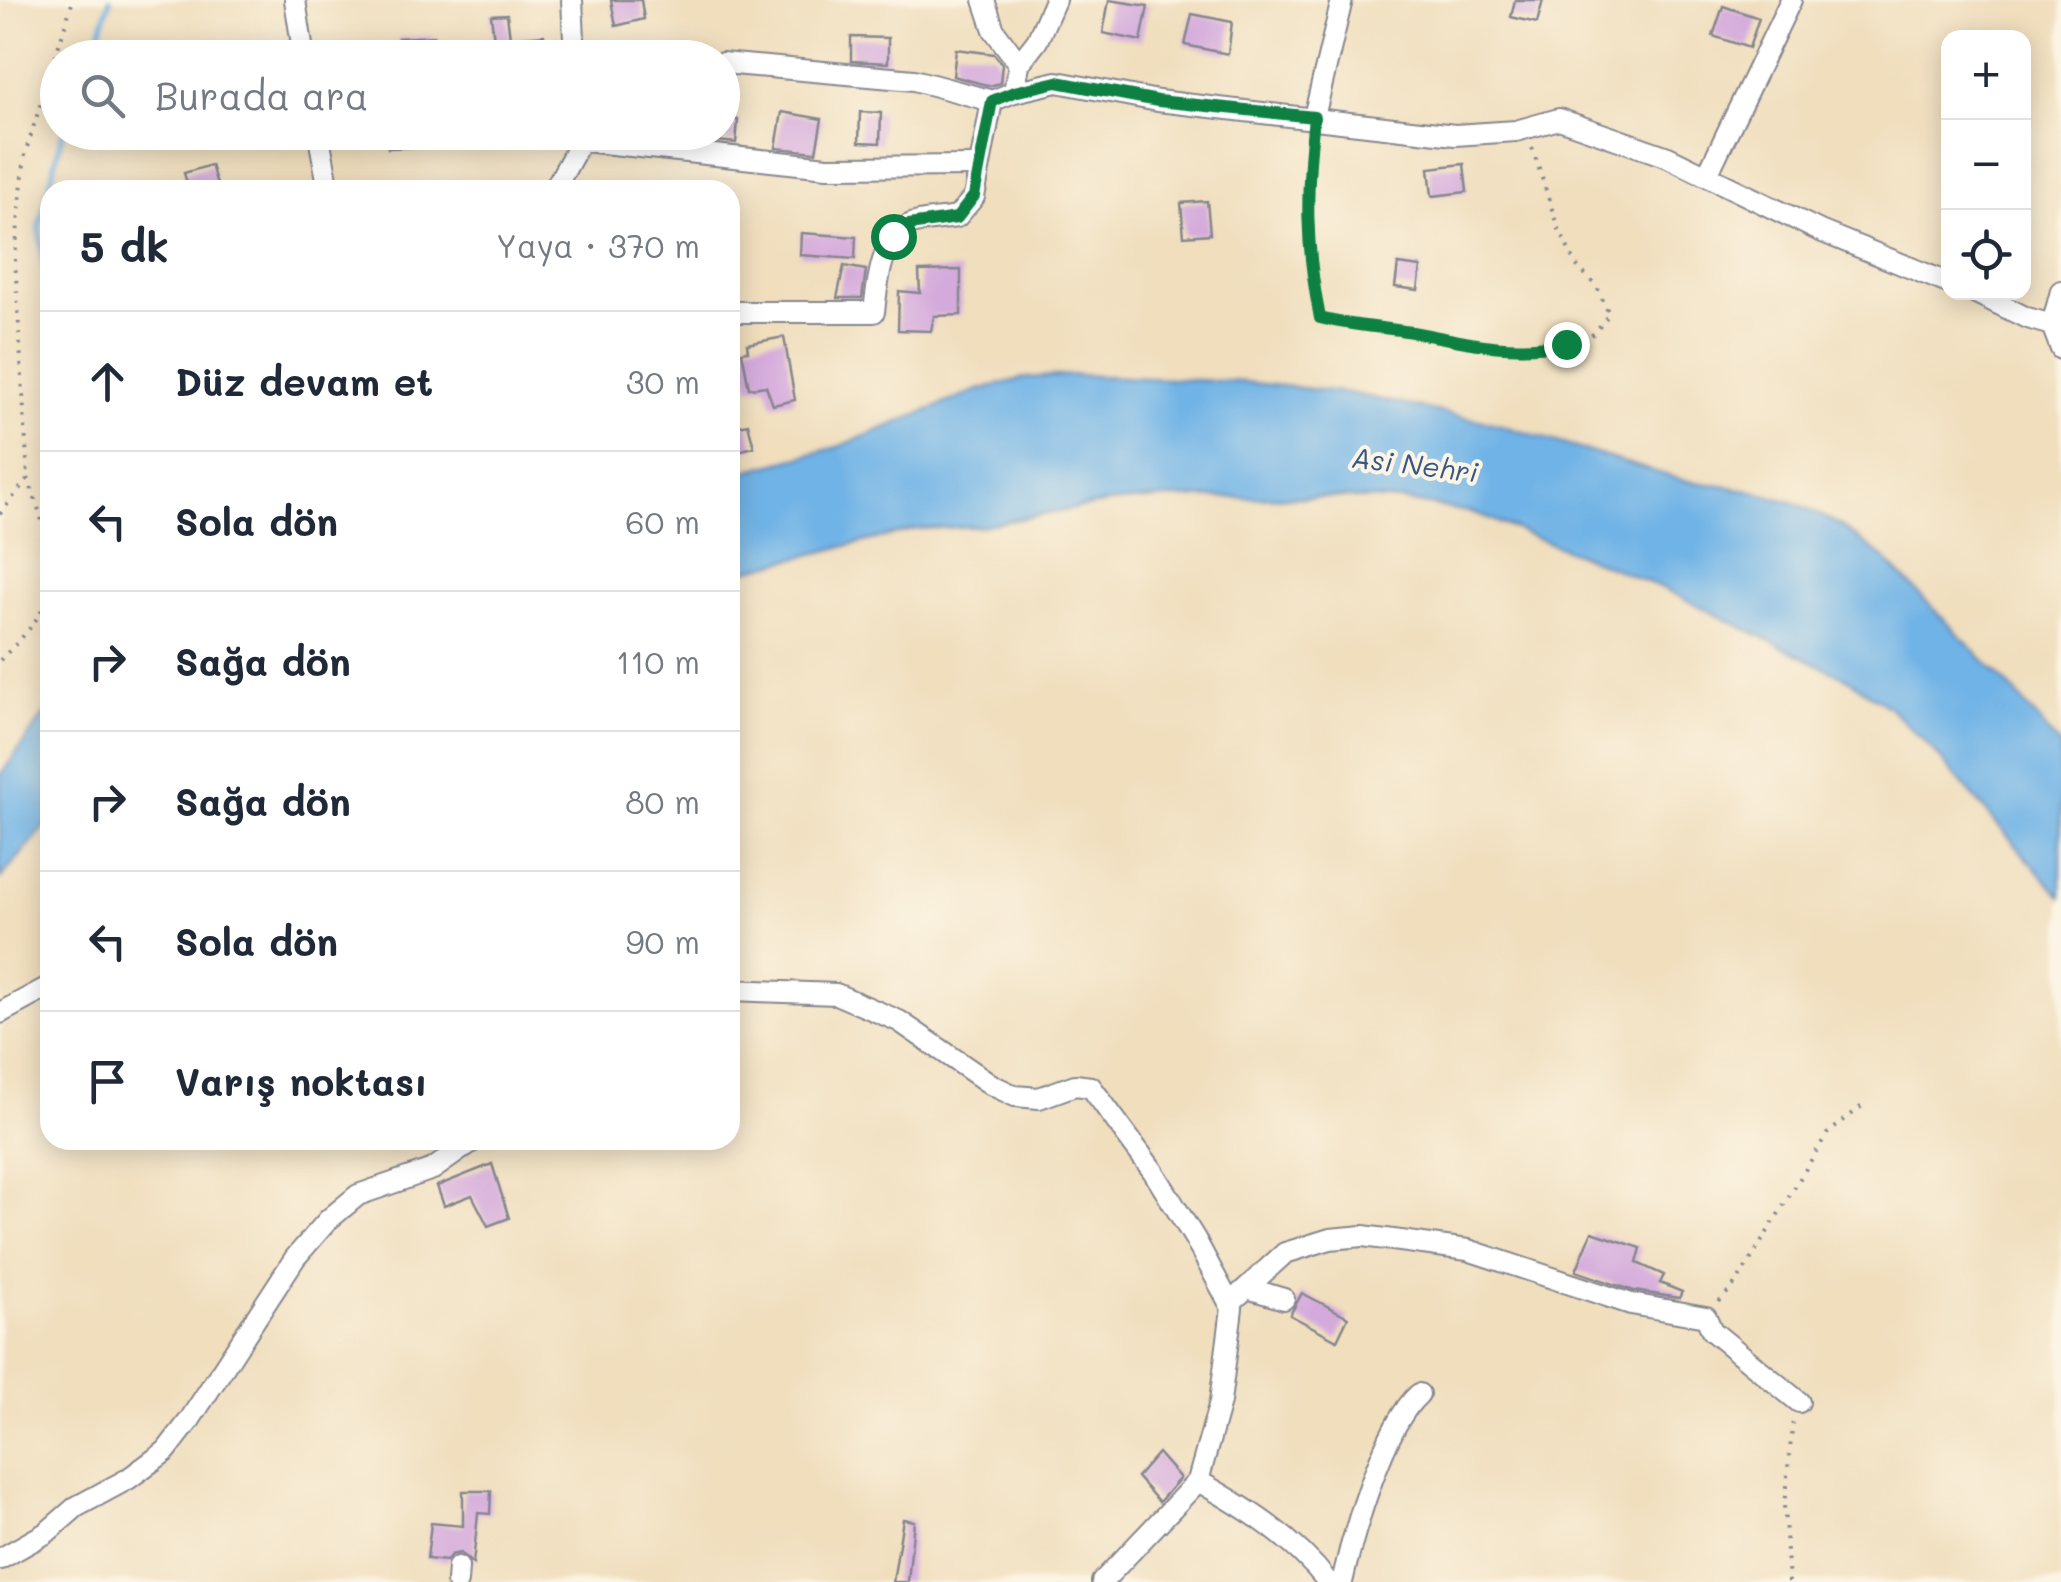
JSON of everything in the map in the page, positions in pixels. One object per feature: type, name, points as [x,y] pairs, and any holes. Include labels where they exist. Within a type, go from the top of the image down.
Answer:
[{"type":"street","points":[[295,0],[301,40]]},
{"type":"street","points":[[572,0],[574,40]]},
{"type":"street","points":[[984,0],[994,30],[1019,64]]},
{"type":"street","points":[[1014,92],[1019,64],[1037,41],[1055,0]]},
{"type":"street","points":[[1314,117],[1342,0]]},
{"type":"street","points":[[1706,175],[1784,2]]},
{"type":"street","points":[[740,65],[914,80],[992,101],[1057,82],[1158,101],[1455,135],[1525,129],[1559,119],[1635,144],[1820,231],[1941,280]]},
{"type":"street","points":[[740,312],[874,312],[878,281],[893,236],[909,225],[957,218],[974,196],[992,101]]},
{"type":"street","points":[[322,150],[328,180]]},
{"type":"street","points":[[557,180],[577,150]]},
{"type":"street","points":[[690,150],[828,167],[979,166]]},
{"type":"street","points":[[2061,291],[2052,324],[2061,349]]},
{"type":"street","points":[[1990,300],[2027,318],[2052,324]]},
{"type":"street","points":[[740,990],[836,994],[899,1021],[992,1085],[1015,1096],[1039,1098],[1075,1085],[1090,1088],[1152,1171],[1195,1239],[1230,1303],[1220,1402],[1198,1481],[1102,1582]]},
{"type":"street","points":[[0,1012],[40,991]]},
{"type":"street","points":[[0,1558],[46,1533],[76,1508],[128,1479],[166,1451],[295,1258],[328,1220],[358,1195],[433,1170],[460,1150]]},
{"type":"street","points":[[1230,1303],[1285,1252],[1330,1239],[1362,1236],[1468,1250],[1631,1304],[1706,1317],[1712,1331],[1799,1402]]},
{"type":"street","points":[[1246,1288],[1284,1299]]},
{"type":"street","points":[[1342,1582],[1368,1496],[1404,1408],[1419,1394]]},
{"type":"street","points":[[1198,1481],[1256,1514],[1328,1582]]},
{"type":"path","points":[[61,40],[73,0]]},
{"type":"path","points":[[40,106],[25,154],[16,258],[28,478],[40,512]]},
{"type":"path","points":[[1314,117],[1306,233],[1320,318],[1356,328],[1410,332],[1524,350],[1592,336],[1609,314],[1597,286],[1576,265],[1557,226],[1525,129]]},
{"type":"path","points":[[0,514],[28,478]]},
{"type":"path","points":[[0,660],[40,611]]},
{"type":"path","points":[[1706,1317],[1737,1282],[1827,1134],[1867,1102]]},
{"type":"path","points":[[1789,1582],[1784,1505],[1792,1425],[1799,1402]]},
{"type":"water","name":"Asi Nehri","points":[[1075,375],[1243,382],[1349,393],[1497,424],[1682,480],[1749,490],[1795,503],[1838,524],[1883,557],[2012,689],[2061,747],[2061,897],[1931,748],[1889,707],[1848,679],[1660,587],[1475,513],[1405,501],[1330,497],[1167,498],[1107,503],[980,526],[917,529],[740,572],[740,472],[838,447],[978,390],[1024,378]]},
{"type":"water","points":[[40,721],[40,833],[0,879],[0,776]]},
{"type":"building","points":[[611,0],[641,0],[644,19],[616,26]]},
{"type":"building","points":[[1109,0],[1148,6],[1141,41],[1103,33]]},
{"type":"building","points":[[1515,0],[1543,0],[1537,23],[1511,17]]},
{"type":"building","points":[[1723,6],[1759,18],[1749,48],[1713,36]]},
{"type":"building","points":[[507,14],[510,38],[544,35],[545,40],[494,40],[491,15]]},
{"type":"building","points":[[1192,14],[1232,22],[1228,54],[1185,45]]},
{"type":"building","points":[[434,36],[434,40],[398,40]]},
{"type":"building","points":[[851,37],[888,38],[888,63],[851,61]]},
{"type":"building","points":[[956,49],[994,54],[1002,64],[1000,83],[990,86],[953,76]]},
{"type":"building","points":[[782,112],[822,119],[816,152],[776,148]]},
{"type":"building","points":[[860,112],[881,113],[880,143],[859,142]]},
{"type":"building","points":[[1464,164],[1467,192],[1432,196],[1429,168]]},
{"type":"building","points":[[211,165],[216,180],[186,180],[184,173]]},
{"type":"building","points":[[1207,201],[1210,234],[1184,236],[1181,203]]},
{"type":"building","points":[[801,233],[856,237],[855,259],[800,255]]},
{"type":"building","points":[[1398,264],[1421,267],[1418,290],[1395,287]]},
{"type":"building","points":[[844,266],[866,270],[862,298],[837,298]]},
{"type":"building","points":[[961,270],[961,315],[934,316],[931,331],[898,330],[899,291],[920,293],[919,271]]},
{"type":"building","points":[[784,337],[795,400],[773,405],[766,386],[749,388],[742,352],[748,351],[747,344]]},
{"type":"building","points":[[748,424],[754,447],[740,450],[740,426]]},
{"type":"building","points":[[492,1164],[509,1218],[488,1226],[472,1195],[444,1206],[437,1186]]},
{"type":"building","points":[[1592,1232],[1641,1248],[1637,1263],[1664,1275],[1660,1283],[1682,1292],[1679,1298],[1634,1291],[1576,1271]]},
{"type":"building","points":[[1302,1293],[1348,1317],[1337,1340],[1290,1315]]},
{"type":"building","points":[[1158,1453],[1180,1478],[1159,1502],[1137,1477]]},
{"type":"building","points":[[463,1491],[491,1491],[490,1514],[478,1513],[473,1564],[460,1553],[446,1561],[427,1559],[431,1523],[463,1526]]},
{"type":"building","points":[[903,1519],[914,1521],[908,1582],[893,1582]]},
{"type":"waterway","points":[[98,40],[110,0]]},
{"type":"waterway","points":[[51,180],[58,150]]},
{"type":"waterway","points":[[40,223],[40,235]]},
{"type":"route","points":[[893,236],[909,225],[957,218],[974,196],[992,101],[1014,92],[1057,82],[1158,101],[1314,117],[1306,233],[1320,318],[1356,328],[1410,332],[1490,348],[1524,350],[1566,344]]}]
